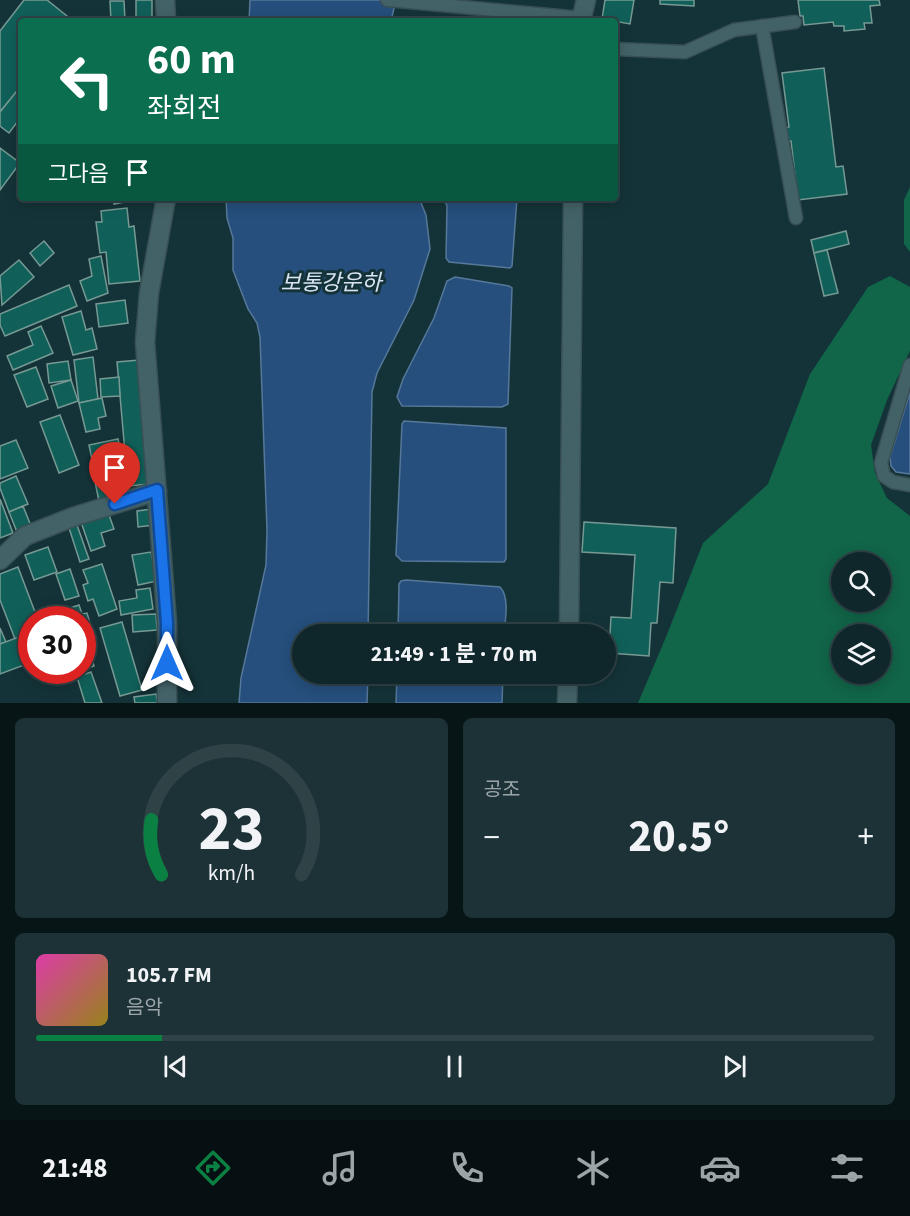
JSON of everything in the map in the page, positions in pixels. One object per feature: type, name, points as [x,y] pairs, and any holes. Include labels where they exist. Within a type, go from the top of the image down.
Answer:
[{"type":"street","points":[[165,0],[166,18]]},
{"type":"street","points":[[582,18],[586,0]]},
{"type":"street","points":[[165,201],[149,293],[145,342],[167,623],[167,703]]},
{"type":"street","points":[[569,624],[573,201]]},
{"type":"street","points":[[0,560],[25,536],[73,517],[157,490]]},
{"type":"street","points":[[567,703],[568,684]]},
{"type":"lane","points":[[387,0],[562,18]]},
{"type":"lane","points":[[618,49],[685,52],[734,30],[795,22]]},
{"type":"lane","points":[[762,26],[796,218]]},
{"type":"lane","points":[[910,365],[881,463],[884,476],[893,482],[910,485]]},
{"type":"green space","points":[[910,187],[910,252],[904,244],[904,200]]},
{"type":"green space","points":[[890,276],[910,287],[910,351],[887,400],[871,445],[875,473],[887,498],[910,516],[910,703],[638,703],[703,543],[768,484],[810,374],[868,287]]},
{"type":"water","points":[[250,0],[396,0],[392,18],[249,18]]},
{"type":"water","name":"보통강운하","points":[[226,201],[420,201],[426,215],[430,249],[414,300],[377,373],[372,392],[368,624],[292,624],[292,684],[368,684],[367,703],[239,703],[241,678],[266,565],[267,530],[260,337],[257,323],[248,309],[233,270],[233,238],[227,218]]},
{"type":"water","points":[[445,201],[517,201],[512,266],[510,268],[449,262],[446,258]]},
{"type":"water","points":[[455,277],[512,288],[508,404],[502,407],[402,406],[397,397],[403,379],[434,318],[447,281]]},
{"type":"water","points":[[910,392],[910,474],[896,472],[891,466],[890,457]]},
{"type":"water","points":[[404,421],[506,428],[506,559],[504,562],[402,561],[396,555],[402,424]]},
{"type":"water","points":[[401,581],[500,587],[506,603],[505,624],[398,624],[399,584]]},
{"type":"water","points":[[397,684],[503,684],[502,703],[396,703]]},
{"type":"building","points":[[24,0],[47,0],[70,18],[18,18],[18,90],[0,112],[0,31]]},
{"type":"building","points":[[136,0],[152,0],[152,18],[136,18]]},
{"type":"building","points":[[605,0],[634,0],[630,24],[618,22],[618,18],[602,18]]},
{"type":"building","points":[[660,0],[694,0],[694,6],[660,4]]},
{"type":"building","points":[[798,0],[879,0],[880,5],[870,6],[872,23],[864,23],[865,29],[844,31],[844,26],[834,26],[833,22],[804,25]]},
{"type":"building","points":[[110,1],[124,1],[125,18],[111,18]]},
{"type":"building","points":[[824,68],[836,167],[843,166],[847,194],[798,200],[791,141],[785,142],[784,128],[789,127],[782,73]]},
{"type":"building","points":[[18,90],[18,121],[9,133],[0,126],[0,112]]},
{"type":"building","points":[[0,148],[18,162],[18,166],[0,190]]},
{"type":"building","points":[[114,201],[130,201],[114,204]]},
{"type":"building","points":[[127,208],[129,227],[134,226],[140,281],[109,284],[106,252],[100,253],[96,222],[102,222],[101,211]]},
{"type":"building","points":[[846,231],[849,244],[814,253],[811,240]]},
{"type":"building","points":[[44,241],[54,253],[40,266],[30,253]]},
{"type":"building","points":[[827,250],[838,293],[824,296],[814,253]]},
{"type":"building","points":[[101,256],[108,293],[87,301],[80,281],[92,276],[89,259]]},
{"type":"building","points":[[19,260],[34,277],[2,305],[0,276]]},
{"type":"building","points":[[69,285],[77,306],[5,336],[0,325],[0,314]]},
{"type":"building","points":[[125,300],[128,323],[99,327],[96,304]]},
{"type":"building","points":[[81,311],[86,330],[92,328],[97,349],[73,355],[62,317]]},
{"type":"building","points":[[41,326],[53,353],[13,370],[7,356],[33,345],[28,332]]},
{"type":"building","points":[[93,357],[98,399],[79,403],[74,360]]},
{"type":"building","points":[[139,360],[150,484],[128,486],[117,362]]},
{"type":"building","points":[[68,361],[71,380],[49,383],[47,364]]},
{"type":"building","points":[[36,367],[48,399],[27,407],[14,375]]},
{"type":"building","points":[[119,377],[120,396],[101,397],[100,379]]},
{"type":"building","points":[[71,380],[78,401],[58,408],[51,386]]},
{"type":"building","points":[[102,398],[106,416],[98,418],[100,429],[86,432],[79,403]]},
{"type":"building","points":[[60,415],[79,465],[59,473],[40,422]]},
{"type":"building","points":[[118,439],[123,464],[94,469],[89,445]]},
{"type":"building","points":[[16,440],[28,468],[0,479],[0,446]]},
{"type":"building","points":[[117,467],[120,479],[111,481],[114,498],[99,501],[93,472]]},
{"type":"building","points":[[16,476],[28,504],[9,512],[0,483]]},
{"type":"building","points":[[0,499],[13,533],[0,538]]},
{"type":"building","points":[[23,506],[31,526],[17,532],[9,512]]},
{"type":"building","points":[[152,509],[154,525],[138,527],[137,511]]},
{"type":"building","points":[[109,515],[114,529],[101,533],[105,546],[91,551],[81,522]]},
{"type":"building","points":[[584,522],[676,528],[673,583],[660,582],[657,623],[651,623],[649,656],[616,654],[616,624],[611,624],[611,617],[631,618],[635,555],[582,552]]},
{"type":"building","points":[[77,525],[89,559],[80,562],[69,528]]},
{"type":"building","points":[[48,547],[57,572],[34,580],[25,555]]},
{"type":"building","points":[[151,552],[157,581],[138,585],[132,555]]},
{"type":"building","points":[[102,564],[117,609],[99,616],[93,599],[88,601],[83,585],[88,583],[83,570]]},
{"type":"building","points":[[18,567],[33,606],[18,606],[18,638],[15,639],[0,600],[0,574]]},
{"type":"building","points":[[70,569],[79,596],[65,600],[56,574]]},
{"type":"building","points":[[150,588],[153,609],[121,615],[119,601],[137,598],[136,590]]},
{"type":"building","points":[[156,614],[157,630],[133,632],[132,615]]},
{"type":"building","points":[[122,622],[142,690],[120,696],[100,628]]},
{"type":"building","points":[[0,628],[6,642],[0,644]]},
{"type":"building","points":[[18,637],[18,667],[0,674],[0,644]]},
{"type":"building","points":[[79,684],[95,684],[102,703],[85,703]]},
{"type":"building","points":[[156,694],[158,703],[135,703],[134,697]]},
{"type":"route","points":[[115,504],[157,490],[167,623],[167,663]]}]
